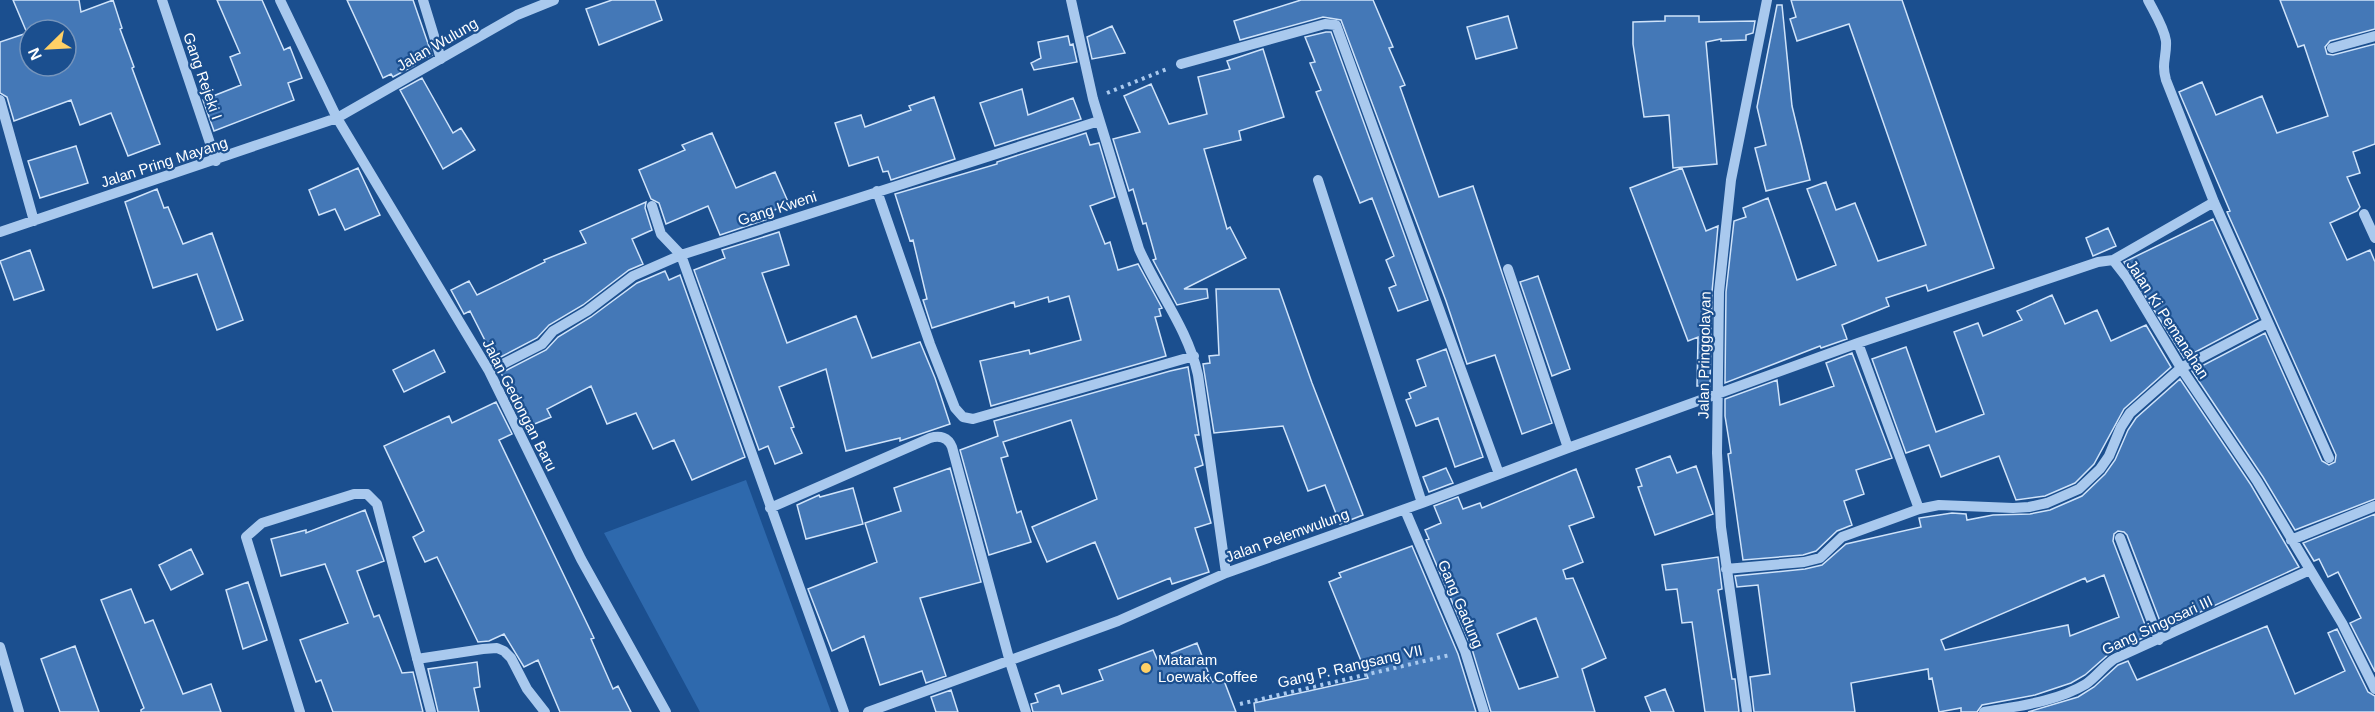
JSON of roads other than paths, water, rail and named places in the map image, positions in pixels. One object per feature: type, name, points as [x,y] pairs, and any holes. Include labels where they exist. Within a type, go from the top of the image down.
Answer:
[{"type":"street","name":"Gang Rejeki I","points":[[162,0],[216,160]]},
{"type":"street","name":"Jalan Gedongan Baru","points":[[280,0],[337,118],[489,371],[581,559],[666,712]]},
{"type":"street","points":[[423,0],[441,59]]},
{"type":"street","name":"Jalan Wulung","points":[[337,118],[517,15],[554,0]]},
{"type":"street","points":[[1071,0],[1099,121],[1139,249],[1185,334],[1194,356],[1226,573]]},
{"type":"street","name":"Jalan Pringgolayan","points":[[1747,712],[1726,569],[1717,453],[1719,292],[1731,180],[1767,0]]},
{"type":"street","points":[[2148,0],[2164,34],[2166,43],[2163,68],[2166,80],[2214,202],[2329,458]]},
{"type":"street","points":[[1181,64],[1325,24],[1336,25],[1499,474]]},
{"type":"street","points":[[2332,48],[2375,36]]},
{"type":"street","points":[[0,100],[34,220]]},
{"type":"street","name":"Jalan Pring Mayang","points":[[0,232],[337,118]]},
{"type":"street","name":"Gang Kweni","points":[[489,371],[542,344],[553,331],[587,311],[633,276],[681,255],[1099,121]]},
{"type":"street","points":[[1318,180],[1422,503]]},
{"type":"street","points":[[877,191],[930,344],[955,408],[963,417],[973,418],[1194,356]]},
{"type":"street","points":[[2113,260],[2214,202]]},
{"type":"street","points":[[652,206],[661,234],[681,255],[844,712]]},
{"type":"street","points":[[2364,213],[2375,238]]},
{"type":"street","name":"Jalan Ki Pemanahan","points":[[1719,395],[1858,343],[2098,262],[2113,260],[2127,278],[2181,368],[2257,481],[2342,623],[2374,684]]},
{"type":"street","points":[[1508,269],[1568,447]]},
{"type":"street","points":[[1726,569],[1804,562],[1820,558],[1842,537],[1918,509],[1939,505],[2029,507],[2047,503],[2079,489],[2100,469],[2109,456],[2121,427],[2130,413],[2181,368],[2267,323]]},
{"type":"street","points":[[1858,343],[1918,509]]},
{"type":"street","name":"Jalan Pelemwulung","points":[[868,712],[1118,621],[1226,573],[1405,510],[1568,447],[1719,395]]},
{"type":"street","points":[[770,508],[930,438],[946,439],[952,447],[1010,662],[1026,712]]},
{"type":"street","points":[[300,712],[246,537],[262,524],[354,494],[367,494],[377,504],[431,712]]},
{"type":"street","points":[[2291,540],[2375,506]]},
{"type":"street","name":"Gang Gadung","points":[[1405,510],[1465,651],[1484,712]]},
{"type":"street","points":[[2120,538],[2159,640]]},
{"type":"street","name":"Gang Singosari III","points":[[1984,712],[2014,707],[2072,691],[2089,682],[2097,672],[2114,659],[2310,570]]},
{"type":"street","points":[[0,647],[19,712]]},
{"type":"street","points":[[417,659],[497,648],[511,658],[527,689],[545,712]]},
{"type":"place","name":"Mataram Loewak Coffee","points":[[1146,668]]}]
